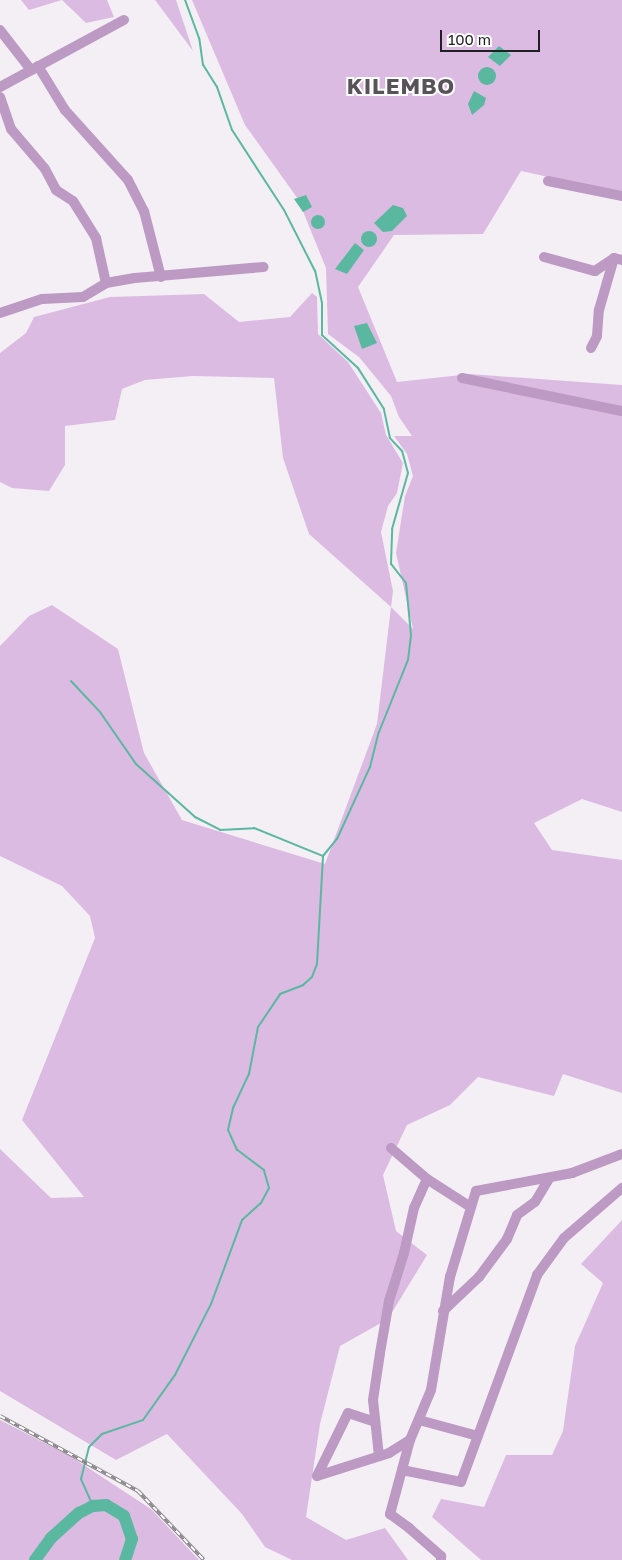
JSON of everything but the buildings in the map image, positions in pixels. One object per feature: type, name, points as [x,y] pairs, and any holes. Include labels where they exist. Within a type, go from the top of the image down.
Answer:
[{"type":"street","points":[[0,87],[124,20]]},
{"type":"street","points":[[0,30],[35,68],[65,110],[128,180],[144,212],[162,277]]},
{"type":"street","points":[[0,97],[11,128],[44,169],[56,190],[73,201],[96,238],[106,283]]},
{"type":"street","points":[[548,182],[622,196]]},
{"type":"street","points":[[544,256],[595,271],[618,259]]},
{"type":"street","points":[[591,348],[597,336],[599,310],[618,259]]},
{"type":"street","points":[[0,312],[42,300],[83,297],[106,283],[148,276],[162,277],[205,270],[264,268]]},
{"type":"street","points":[[462,378],[622,411]]},
{"type":"street","points":[[391,1148],[427,1179],[468,1206]]},
{"type":"street","points":[[441,1560],[441,1556],[390,1514],[410,1440],[431,1390],[442,1311],[468,1206],[476,1191],[549,1179],[622,1154]]},
{"type":"street","points":[[379,1456],[374,1393],[389,1302],[404,1252],[414,1208],[427,1179]]},
{"type":"street","points":[[442,1311],[479,1277],[507,1239],[517,1215],[535,1202],[549,1179]]},
{"type":"street","points":[[402,1470],[461,1482],[537,1275],[564,1238],[622,1188]]},
{"type":"street","points":[[375,1422],[348,1413],[317,1476],[379,1456],[410,1440]]},
{"type":"street","points":[[419,1420],[478,1436]]},
{"type":"shaded area","points":[[21,0],[62,0],[29,10]]},
{"type":"shaded area","points":[[62,0],[107,0],[114,17],[86,23]]},
{"type":"shaded area","points":[[155,0],[176,0],[193,51]]},
{"type":"shaded area","points":[[192,0],[622,0],[622,193],[521,171],[483,234],[394,235],[358,287],[397,382],[470,374],[622,385],[622,812],[582,799],[534,823],[552,850],[622,860],[622,1093],[563,1074],[554,1096],[478,1077],[450,1105],[407,1125],[383,1175],[396,1231],[427,1255],[388,1319],[340,1346],[320,1424],[306,1517],[346,1540],[385,1528],[408,1560],[292,1560],[265,1547],[242,1514],[167,1434],[116,1460],[0,1391],[0,1149],[51,1198],[84,1197],[22,1120],[95,938],[90,916],[62,886],[0,856],[0,646],[29,616],[52,605],[118,649],[144,753],[182,820],[325,864],[377,724],[391,607],[413,629],[396,553],[405,496],[413,476],[407,454],[394,436],[412,436],[399,417],[391,396],[359,357],[328,334],[326,268],[298,199],[245,125]]},
{"type":"shaded area","points":[[499,46],[511,55],[500,66],[488,57]]},
{"type":"shaded area","points":[[483,67],[491,67],[496,72],[494,83],[483,85],[478,80],[478,72]]},
{"type":"shaded area","points":[[474,91],[486,98],[484,105],[472,115],[468,104]]},
{"type":"shaded area","points":[[306,195],[312,207],[303,212],[294,199]]},
{"type":"shaded area","points":[[393,205],[403,208],[407,216],[392,231],[383,232],[374,223]]},
{"type":"shaded area","points":[[315,215],[321,215],[325,222],[321,229],[315,229],[311,225],[311,219]]},
{"type":"shaded area","points":[[366,231],[372,231],[377,236],[375,245],[366,247],[361,242],[361,236]]},
{"type":"shaded area","points":[[355,243],[364,250],[347,274],[335,269]]},
{"type":"shaded area","points":[[312,293],[317,297],[318,334],[348,362],[381,413],[386,435],[403,463],[397,493],[388,506],[381,532],[393,591],[391,607],[309,534],[283,458],[274,378],[193,376],[145,380],[122,389],[115,420],[65,426],[65,465],[49,491],[12,488],[0,482],[0,353],[26,333],[34,317],[110,297],[204,294],[239,322],[290,317]]},
{"type":"shaded area","points":[[367,323],[377,343],[362,349],[354,326]]},
{"type":"shaded area","points":[[622,1220],[622,1560],[481,1560],[432,1517],[441,1499],[484,1507],[506,1455],[552,1455],[563,1431],[575,1346],[603,1283],[581,1264]]},
{"type":"shaded area","points":[[0,1420],[70,1456],[151,1509],[199,1560],[0,1560]]},
{"type":"waterway","points":[[93,1506],[81,1479],[89,1447],[102,1434],[143,1420],[175,1375],[211,1304],[242,1220],[261,1203],[269,1188],[264,1170],[237,1150],[228,1130],[233,1108],[249,1074],[258,1027],[280,994],[303,985],[312,977],[317,964],[323,856],[337,839],[370,767],[379,732],[408,660],[411,635],[406,583],[391,564],[392,529],[408,473],[402,451],[390,438],[384,409],[358,368],[322,335],[322,303],[315,271],[284,210],[232,130],[217,87],[203,65],[199,38],[185,0]]},
{"type":"waterway","points":[[71,681],[100,712],[136,764],[195,817],[220,830],[254,828],[323,856]]},
{"type":"waterway","points":[[35,1560],[51,1538],[79,1513],[93,1506],[106,1505],[124,1516],[132,1539],[125,1560]]},
{"type":"railway","points":[[0,1416],[138,1491],[204,1560]]},
{"type":"district","name":"KILEMBO","points":[[401,86]]}]
